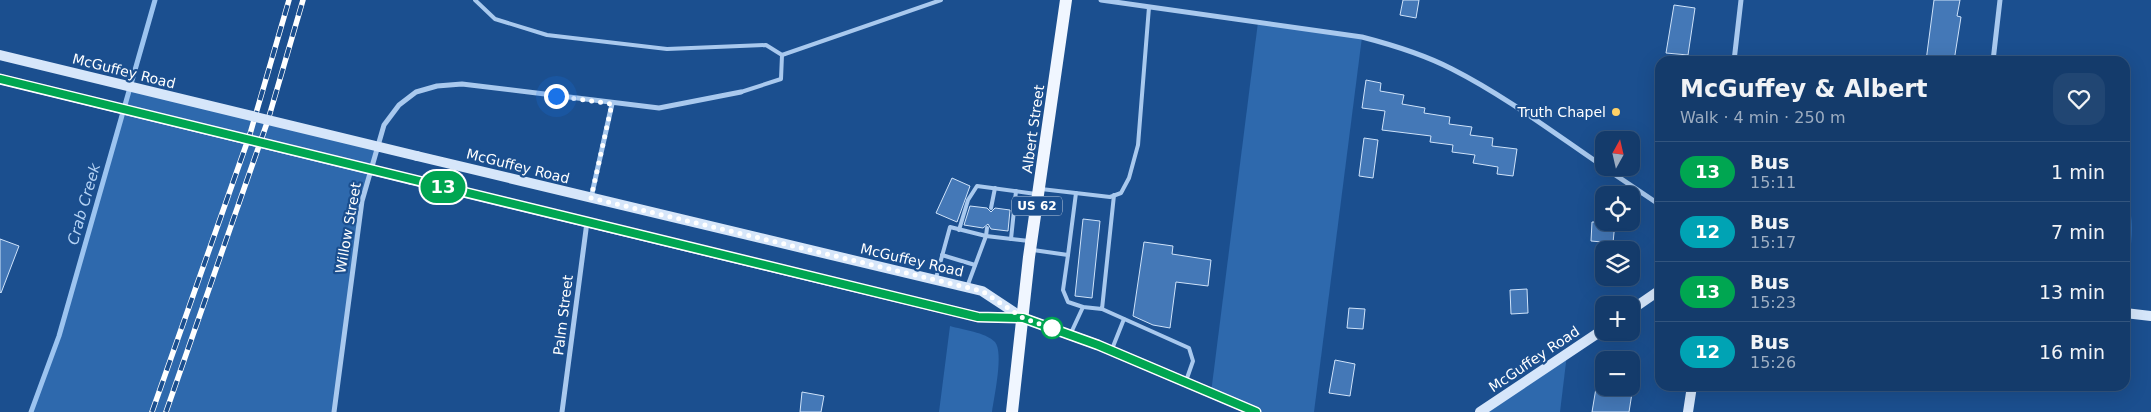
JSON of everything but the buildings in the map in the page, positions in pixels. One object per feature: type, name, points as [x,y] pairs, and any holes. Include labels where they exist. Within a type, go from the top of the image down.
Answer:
[{"type":"main road","name":"Albert Street","points":[[1012,412],[1031,245],[1066,0]]},
{"type":"main road","name":"McGuffey Road","points":[[0,55],[982,291],[1023,318],[1111,350],[1186,382],[1236,408],[1256,412]]},
{"type":"main road","name":"McGuffey Road","points":[[0,80],[978,317],[1023,318]]},
{"type":"main road","points":[[1640,304],[1655,293]]},
{"type":"main road","points":[[2130,314],[2151,316]]},
{"type":"main road","name":"McGuffey Road","points":[[1480,412],[1595,335]]},
{"type":"main road","points":[[1688,412],[1691,391]]},
{"type":"street","points":[[1101,0],[1362,37],[1402,48],[1453,69],[1500,97],[1595,161]]},
{"type":"street","points":[[1735,56],[1741,0]]},
{"type":"street","points":[[1994,56],[2000,0]]},
{"type":"street","name":"Willow Street","points":[[334,412],[362,201],[384,125],[399,105],[416,92],[437,86],[462,84],[612,104],[659,108],[741,92]]},
{"type":"street","points":[[591,198],[612,104]]},
{"type":"street","points":[[1618,176],[1655,201]]},
{"type":"street","name":"Palm Street","points":[[562,412],[587,221]]},
{"type":"lane","points":[[475,0],[495,19],[547,34],[667,49],[766,45],[782,55]]},
{"type":"lane","points":[[782,55],[941,0]]},
{"type":"lane","points":[[959,230],[968,200],[977,186],[1016,191],[1076,193],[1110,197],[1121,193],[1129,178],[1138,145],[1149,7]]},
{"type":"lane","points":[[741,92],[781,79],[782,55]]},
{"type":"lane","points":[[991,208],[995,188]]},
{"type":"lane","points":[[1010,239],[1016,191]]},
{"type":"lane","points":[[1076,193],[1063,290],[1068,302],[1083,307],[1102,309],[1189,348],[1193,361],[1186,382]]},
{"type":"lane","points":[[1102,309],[1114,195]]},
{"type":"lane","points":[[936,280],[950,227],[986,236],[1010,239],[1068,255]]},
{"type":"lane","points":[[967,288],[986,236],[987,228]]},
{"type":"lane","points":[[942,255],[975,265]]},
{"type":"lane","points":[[1070,335],[1083,307]]},
{"type":"lane","points":[[1111,350],[1124,319]]},
{"type":"shaded area","points":[[1258,22],[1362,37],[1314,412],[1256,412],[1211,393]]},
{"type":"shaded area","points":[[131,88],[377,146],[362,201],[334,412],[31,412],[59,336]]},
{"type":"shaded area","points":[[2130,213],[2132,228],[2130,252]]},
{"type":"shaded area","points":[[950,326],[991,339],[998,348],[999,365],[992,412],[939,412]]},
{"type":"shaded area","points":[[1567,354],[1560,412],[1480,412]]},
{"type":"waterway","name":"Crab Creek","points":[[31,412],[59,336],[155,0]]},
{"type":"railway","points":[[152,412],[250,134],[289,0]]},
{"type":"railway","points":[[166,412],[268,120],[303,0]]},
{"type":"bus line","name":"13","points":[[0,79],[978,317],[1023,318],[1098,345],[1256,412]]},
{"type":"place","name":"Truth Chapel","points":[[1616,112]]},
{"type":"route","points":[[556,96],[612,104],[591,198],[982,291],[1023,318],[1056,330],[1052,328]]}]
